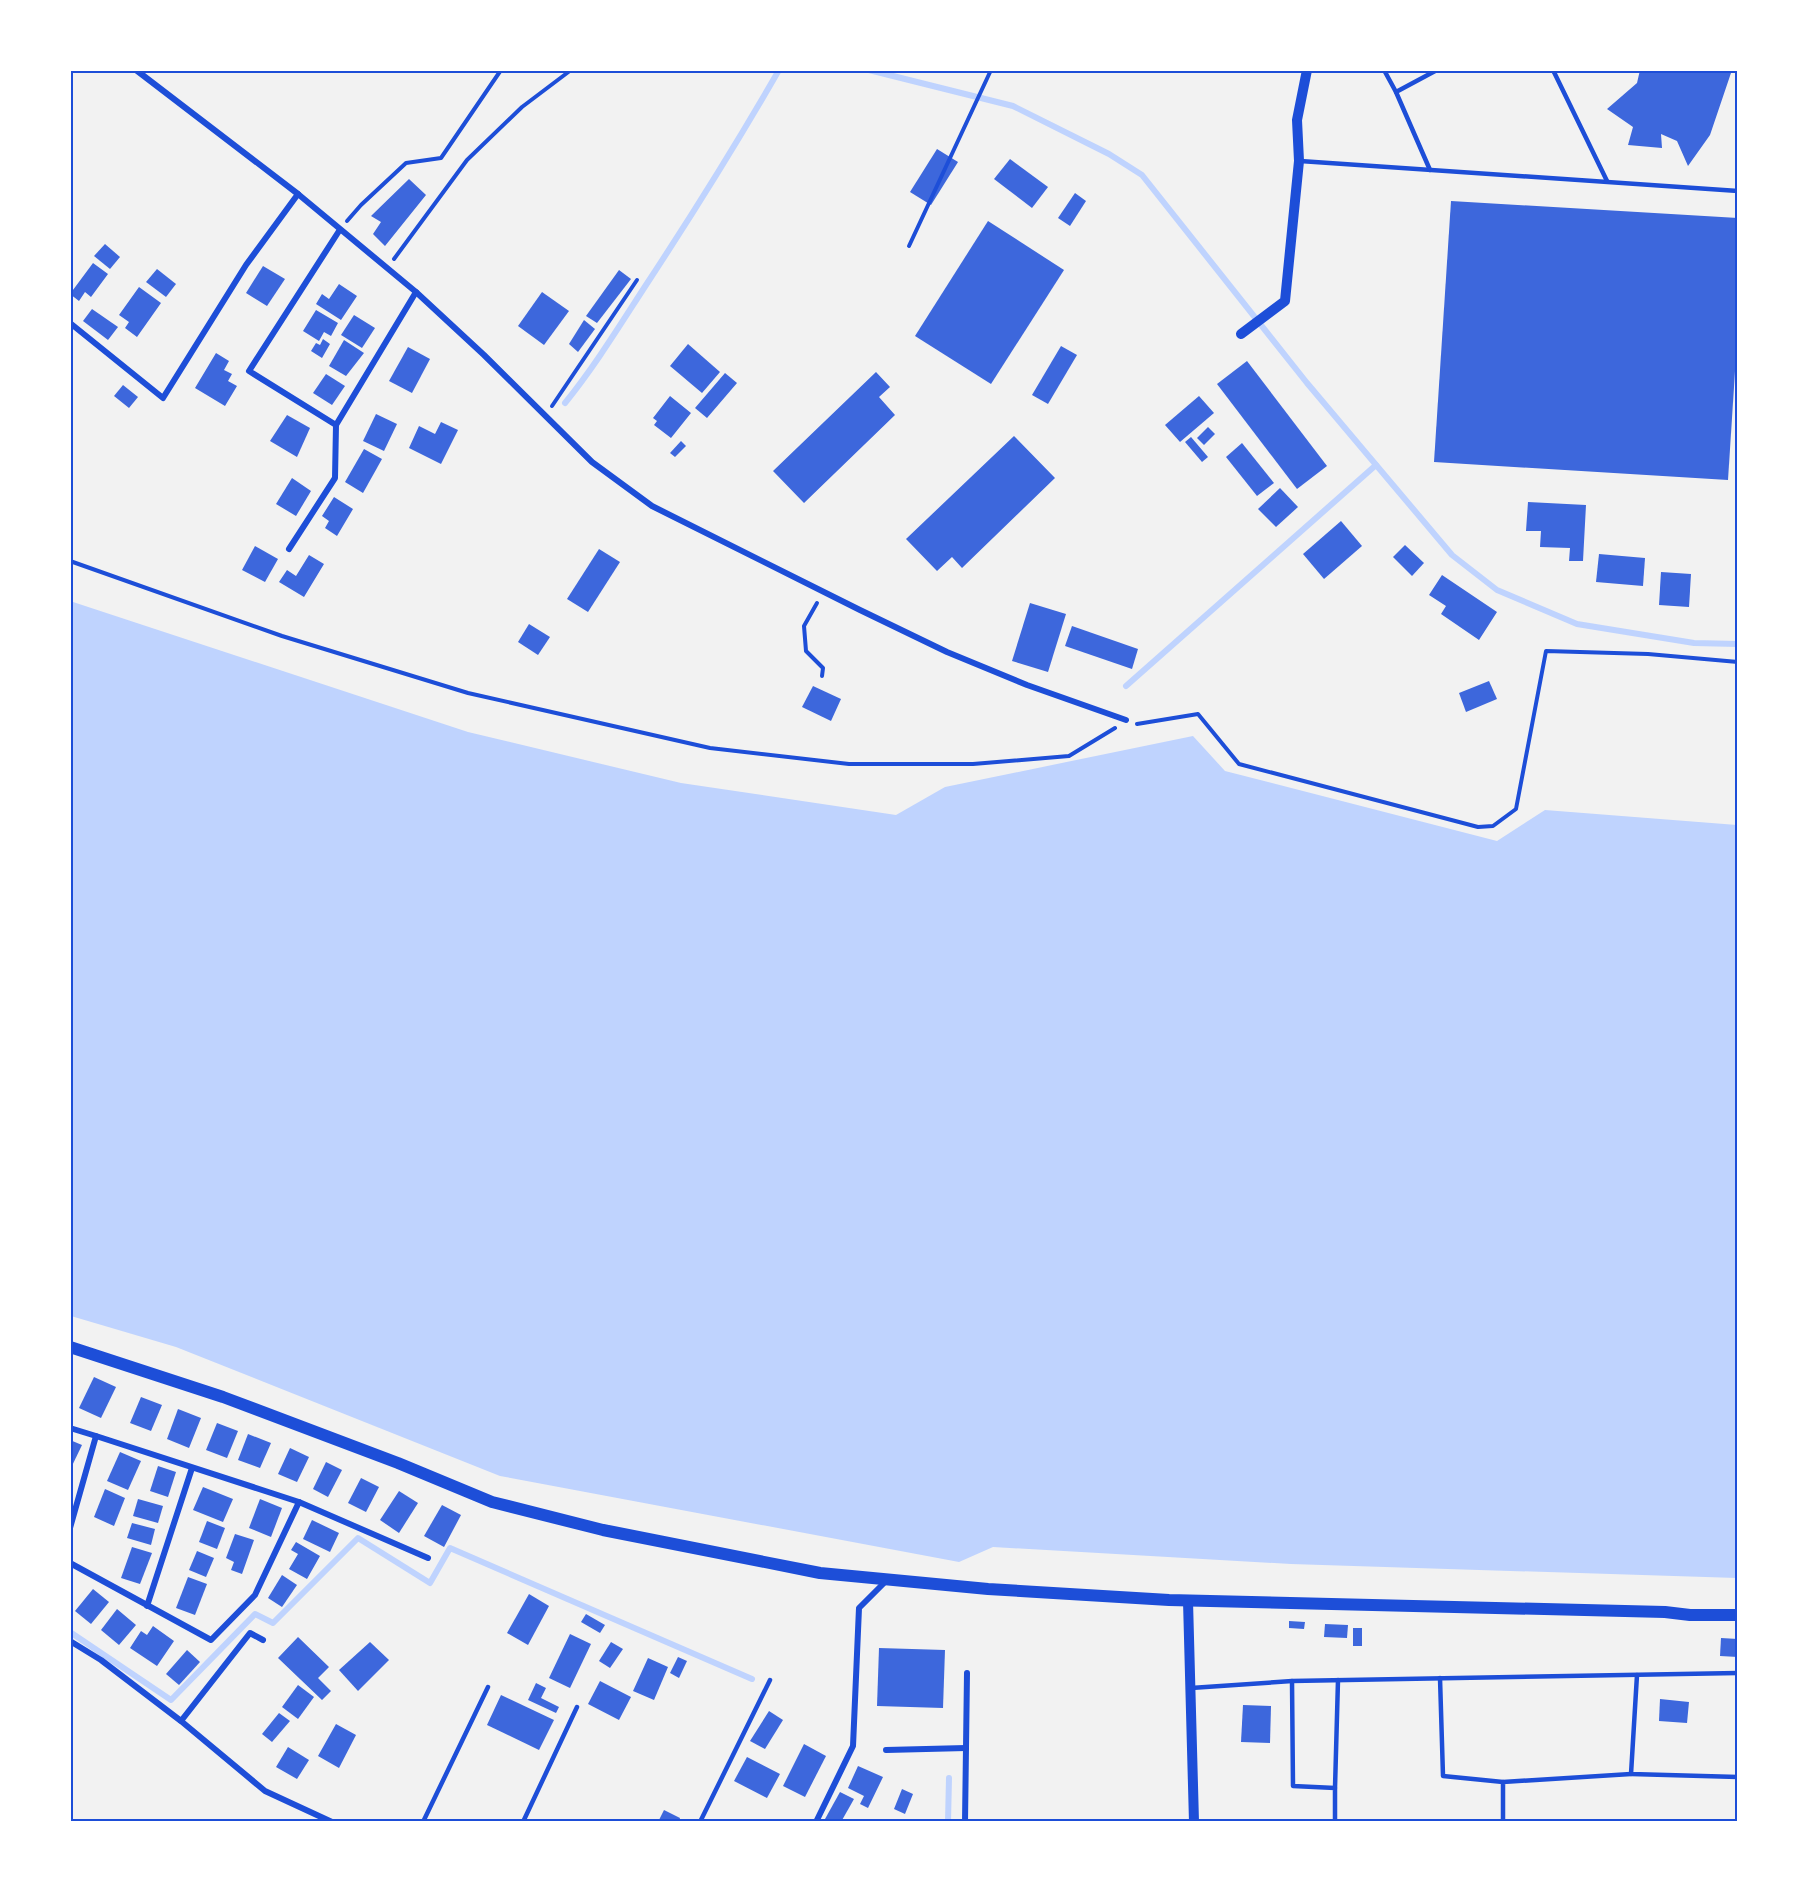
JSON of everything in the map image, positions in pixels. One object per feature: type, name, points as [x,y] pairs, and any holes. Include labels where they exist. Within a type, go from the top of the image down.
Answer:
[{"type":"main road","points":[[70,1347],[224,1396],[398,1463],[492,1503],[603,1530],[820,1573],[988,1589],[1188,1601],[1665,1611],[1690,1615],[1737,1615]]},
{"type":"street","points":[[136,70],[298,194],[339,231],[416,292],[484,355],[592,462],[652,506],[947,652],[1027,685],[1126,720]]},
{"type":"street","points":[[1241,334],[1285,301],[1299,161],[1297,120],[1307,70]]},
{"type":"street","points":[[70,323],[163,398],[246,266],[298,194]]},
{"type":"street","points":[[336,425],[249,370],[339,231]]},
{"type":"street","points":[[289,549],[335,478],[336,425],[416,292]]},
{"type":"street","points":[[70,1428],[298,1502],[428,1557]]},
{"type":"street","points":[[70,1528],[96,1436]]},
{"type":"street","points":[[147,1606],[192,1468]]},
{"type":"street","points":[[70,1563],[211,1640],[255,1595],[298,1502]]},
{"type":"street","points":[[816,1821],[853,1746],[859,1608],[888,1580]]},
{"type":"street","points":[[1188,1601],[1194,1821]]},
{"type":"street","points":[[181,1721],[250,1633],[263,1640]]},
{"type":"street","points":[[70,1641],[101,1660],[181,1721],[265,1791],[332,1821]]},
{"type":"street","points":[[964,1821],[968,1673]]},
{"type":"street","points":[[886,1750],[966,1748]]},
{"type":"lane","points":[[1384,70],[1431,170]]},
{"type":"lane","points":[[1396,92],[1437,70]]},
{"type":"lane","points":[[1553,70],[1607,181]]},
{"type":"lane","points":[[1299,161],[1737,191]]},
{"type":"lane","points":[[1191,1688],[1292,1681],[1737,1673]]},
{"type":"lane","points":[[1630,1774],[1637,1675]]},
{"type":"lane","points":[[1440,1678],[1443,1776],[1503,1782],[1630,1774],[1737,1777]]},
{"type":"lane","points":[[700,1821],[770,1680]]},
{"type":"lane","points":[[1335,1821],[1338,1680]]},
{"type":"lane","points":[[1292,1681],[1293,1786],[1335,1788]]},
{"type":"lane","points":[[423,1821],[488,1687]]},
{"type":"lane","points":[[523,1821],[577,1707]]},
{"type":"lane","points":[[1503,1782],[1503,1821]]},
{"type":"path","points":[[339,231],[361,205],[406,163],[441,158],[501,70]]},
{"type":"path","points":[[387,269],[467,160],[522,107],[571,70]]},
{"type":"path","points":[[624,70],[628,71]]},
{"type":"path","points":[[909,246],[991,70]]},
{"type":"path","points":[[545,415],[637,280]]},
{"type":"path","points":[[70,561],[282,636],[468,693],[710,748],[849,764],[973,764],[1069,756],[1126,720],[1138,725],[1198,714],[1239,764],[1478,827],[1493,826],[1516,809],[1546,651],[1648,654],[1737,662]]},
{"type":"path","points":[[822,676],[823,668],[806,651],[804,626],[823,592]]},
{"type":"water","points":[[70,601],[468,732],[681,783],[896,815],[945,787],[1193,736],[1225,771],[1497,841],[1545,810],[1737,825],[1737,1578],[1291,1564],[993,1547],[959,1562],[500,1476],[176,1347],[71,1316]]},
{"type":"building","points":[[1640,70],[1732,70],[1710,135],[1688,166],[1677,141],[1661,134],[1662,148],[1628,145],[1633,127],[1607,109],[1637,83]]},
{"type":"building","points":[[937,149],[958,162],[931,205],[910,192]]},
{"type":"building","points":[[1010,159],[1048,187],[1032,208],[994,179]]},
{"type":"building","points":[[409,179],[426,195],[385,246],[373,234],[381,222],[371,216]]},
{"type":"building","points":[[1075,193],[1086,201],[1070,226],[1058,218]]},
{"type":"building","points":[[1451,201],[1738,218],[1738,325],[1728,480],[1434,462]]},
{"type":"building","points":[[988,221],[1064,270],[991,384],[915,336]]},
{"type":"building","points":[[105,244],[120,257],[110,269],[94,256]]},
{"type":"building","points":[[93,263],[108,274],[91,297],[85,292],[79,301],[70,294]]},
{"type":"building","points":[[263,266],[285,279],[267,306],[246,293]]},
{"type":"building","points":[[157,269],[176,284],[166,297],[146,282]]},
{"type":"building","points":[[619,270],[631,279],[597,323],[586,316]]},
{"type":"building","points":[[339,284],[357,296],[341,320],[316,304],[322,294],[329,299]]},
{"type":"building","points":[[139,287],[161,303],[137,337],[125,328],[129,322],[119,315]]},
{"type":"building","points":[[542,292],[569,311],[544,345],[518,326]]},
{"type":"building","points":[[92,309],[118,327],[108,340],[83,321]]},
{"type":"building","points":[[316,310],[338,323],[331,336],[324,332],[319,341],[303,331]]},
{"type":"building","points":[[354,315],[375,328],[362,348],[341,335]]},
{"type":"building","points":[[584,320],[595,329],[578,352],[569,344]]},
{"type":"building","points":[[323,339],[330,344],[322,358],[311,351],[316,343],[320,345]]},
{"type":"building","points":[[344,340],[364,353],[346,376],[329,366]]},
{"type":"building","points":[[688,344],[720,372],[702,393],[670,366]]},
{"type":"building","points":[[1061,346],[1077,355],[1048,404],[1032,395]]},
{"type":"building","points":[[408,347],[430,359],[412,393],[389,381]]},
{"type":"building","points":[[216,353],[229,361],[224,370],[232,374],[228,381],[237,386],[225,406],[195,388]]},
{"type":"building","points":[[1247,361],[1327,466],[1297,489],[1217,384]]},
{"type":"building","points":[[876,372],[890,387],[879,397],[895,415],[804,503],[773,471]]},
{"type":"building","points":[[725,373],[737,383],[707,418],[695,408]]},
{"type":"building","points":[[326,374],[345,386],[332,405],[313,393]]},
{"type":"building","points":[[123,385],[138,397],[129,408],[114,396]]},
{"type":"building","points":[[670,396],[691,413],[671,438],[654,425],[657,421],[653,418]]},
{"type":"building","points":[[1199,396],[1214,413],[1180,442],[1165,425]]},
{"type":"building","points":[[376,414],[397,424],[384,451],[363,441]]},
{"type":"building","points":[[287,415],[310,428],[297,457],[270,441]]},
{"type":"building","points":[[441,422],[458,430],[441,464],[409,448],[419,426],[435,434]]},
{"type":"building","points":[[1208,427],[1215,434],[1204,445],[1197,438]]},
{"type":"building","points":[[1014,436],[1055,478],[962,568],[952,557],[937,571],[906,539]]},
{"type":"building","points":[[1191,437],[1208,457],[1202,462],[1185,442]]},
{"type":"building","points":[[681,441],[686,446],[675,457],[670,453]]},
{"type":"building","points":[[1242,443],[1274,483],[1257,496],[1226,457]]},
{"type":"building","points":[[364,449],[382,459],[363,493],[345,482]]},
{"type":"building","points":[[292,478],[311,491],[296,516],[276,504]]},
{"type":"building","points":[[1280,488],[1298,507],[1276,527],[1258,509]]},
{"type":"building","points":[[334,497],[353,509],[337,536],[325,528],[329,521],[322,516]]},
{"type":"building","points":[[1528,502],[1586,505],[1583,561],[1569,561],[1570,548],[1540,547],[1541,531],[1526,531]]},
{"type":"building","points":[[1341,521],[1362,546],[1324,579],[1303,554]]},
{"type":"building","points":[[1405,545],[1424,563],[1412,576],[1393,557]]},
{"type":"building","points":[[255,546],[278,559],[265,582],[242,570]]},
{"type":"building","points":[[599,549],[620,562],[588,612],[567,599]]},
{"type":"building","points":[[1599,554],[1645,558],[1643,586],[1596,582]]},
{"type":"building","points":[[309,555],[324,564],[304,597],[279,582],[287,570],[296,576]]},
{"type":"building","points":[[1661,572],[1691,574],[1689,607],[1659,605]]},
{"type":"building","points":[[1442,575],[1497,612],[1479,640],[1441,614],[1446,606],[1429,595]]},
{"type":"building","points":[[1030,603],[1066,614],[1048,672],[1012,661]]},
{"type":"building","points":[[529,624],[550,637],[538,655],[518,642]]},
{"type":"building","points":[[1072,626],[1138,649],[1132,669],[1065,646]]},
{"type":"building","points":[[1489,681],[1497,699],[1466,712],[1459,693]]},
{"type":"building","points":[[813,686],[841,699],[831,721],[802,707]]},
{"type":"building","points":[[94,1377],[116,1387],[101,1418],[79,1408]]},
{"type":"building","points":[[141,1397],[162,1405],[151,1431],[130,1423]]},
{"type":"building","points":[[178,1409],[201,1418],[189,1448],[167,1439]]},
{"type":"building","points":[[217,1423],[238,1431],[227,1458],[206,1450]]},
{"type":"building","points":[[248,1434],[271,1443],[260,1468],[238,1460]]},
{"type":"building","points":[[70,1440],[82,1445],[70,1470]]},
{"type":"building","points":[[290,1448],[309,1457],[297,1482],[278,1474]]},
{"type":"building","points":[[120,1452],[141,1461],[128,1490],[107,1481]]},
{"type":"building","points":[[326,1462],[342,1470],[328,1497],[313,1489]]},
{"type":"building","points":[[158,1466],[176,1472],[168,1497],[150,1491]]},
{"type":"building","points":[[361,1478],[379,1487],[366,1512],[348,1503]]},
{"type":"building","points":[[203,1487],[233,1499],[223,1522],[193,1510]]},
{"type":"building","points":[[105,1489],[125,1498],[114,1526],[94,1517]]},
{"type":"building","points":[[399,1491],[418,1503],[399,1533],[380,1520]]},
{"type":"building","points":[[138,1499],[163,1506],[158,1523],[133,1516]]},
{"type":"building","points":[[260,1499],[282,1508],[271,1537],[249,1528]]},
{"type":"building","points":[[442,1505],[461,1515],[444,1547],[424,1536]]},
{"type":"building","points":[[312,1520],[339,1533],[330,1552],[303,1539]]},
{"type":"building","points":[[207,1521],[225,1528],[217,1549],[199,1542]]},
{"type":"building","points":[[132,1523],[155,1529],[151,1545],[127,1538]]},
{"type":"building","points":[[235,1534],[254,1540],[242,1574],[231,1570],[234,1562],[226,1558]]},
{"type":"building","points":[[296,1542],[320,1556],[307,1579],[289,1569],[298,1554],[291,1550]]},
{"type":"building","points":[[132,1547],[152,1553],[140,1584],[121,1578]]},
{"type":"building","points":[[197,1551],[214,1558],[206,1577],[189,1570]]},
{"type":"building","points":[[282,1575],[297,1585],[282,1607],[268,1598]]},
{"type":"building","points":[[188,1577],[207,1584],[195,1615],[176,1608]]},
{"type":"building","points":[[93,1589],[109,1602],[91,1624],[75,1611]]},
{"type":"building","points":[[529,1594],[549,1606],[528,1645],[507,1633]]},
{"type":"building","points":[[117,1609],[136,1625],[119,1645],[101,1630]]},
{"type":"building","points":[[586,1614],[605,1625],[600,1633],[581,1622]]},
{"type":"building","points":[[1289,1621],[1305,1622],[1304,1629],[1289,1628]]},
{"type":"building","points":[[1325,1624],[1348,1625],[1347,1638],[1324,1637]]},
{"type":"building","points":[[153,1626],[174,1641],[157,1666],[130,1648],[141,1631],[147,1635]]},
{"type":"building","points":[[1353,1628],[1362,1628],[1362,1646],[1353,1646]]},
{"type":"building","points":[[570,1634],[591,1644],[570,1688],[549,1678]]},
{"type":"building","points":[[298,1637],[329,1667],[318,1678],[331,1691],[322,1700],[278,1658]]},
{"type":"building","points":[[1721,1638],[1738,1639],[1738,1657],[1720,1656]]},
{"type":"building","points":[[370,1642],[389,1660],[358,1691],[339,1670]]},
{"type":"building","points":[[611,1642],[623,1649],[610,1668],[599,1661]]},
{"type":"building","points":[[879,1648],[945,1650],[943,1708],[877,1706]]},
{"type":"building","points":[[187,1650],[200,1662],[179,1685],[166,1674]]},
{"type":"building","points":[[678,1657],[687,1661],[679,1678],[670,1673]]},
{"type":"building","points":[[648,1658],[668,1667],[654,1700],[633,1691]]},
{"type":"building","points":[[600,1681],[631,1697],[619,1720],[588,1704]]},
{"type":"building","points":[[536,1683],[546,1688],[541,1698],[559,1707],[556,1713],[528,1700]]},
{"type":"building","points":[[298,1685],[314,1697],[298,1719],[282,1707]]},
{"type":"building","points":[[501,1695],[554,1720],[539,1750],[487,1725]]},
{"type":"building","points":[[1660,1699],[1689,1702],[1687,1723],[1659,1721]]},
{"type":"building","points":[[1243,1705],[1271,1706],[1270,1743],[1241,1742]]},
{"type":"building","points":[[769,1711],[783,1720],[765,1749],[750,1741]]},
{"type":"building","points":[[279,1713],[290,1721],[272,1742],[262,1734]]},
{"type":"building","points":[[336,1724],[356,1735],[339,1768],[318,1756]]},
{"type":"building","points":[[804,1744],[826,1756],[805,1797],[783,1786]]},
{"type":"building","points":[[288,1747],[309,1760],[297,1779],[276,1767]]},
{"type":"building","points":[[747,1757],[780,1774],[767,1798],[734,1781]]},
{"type":"building","points":[[858,1766],[883,1777],[868,1808],[860,1804],[864,1796],[848,1788]]},
{"type":"building","points":[[902,1789],[913,1794],[905,1814],[894,1809]]},
{"type":"building","points":[[840,1792],[854,1799],[841,1822],[830,1822],[825,1819]]},
{"type":"building","points":[[664,1810],[680,1818],[679,1822],[658,1822]]},
{"type":"waterway","points":[[565,403],[587,375],[680,232],[731,152],[779,70]]},
{"type":"waterway","points":[[869,70],[1013,106],[1109,154],[1142,175],[1307,383],[1452,555],[1497,590],[1577,624],[1694,643],[1738,644]]},
{"type":"waterway","points":[[1126,686],[1376,465]]},
{"type":"waterway","points":[[70,1632],[171,1700],[255,1614],[273,1623],[358,1538],[430,1583],[450,1548],[752,1679]]},
{"type":"waterway","points":[[948,1822],[949,1778]]}]
